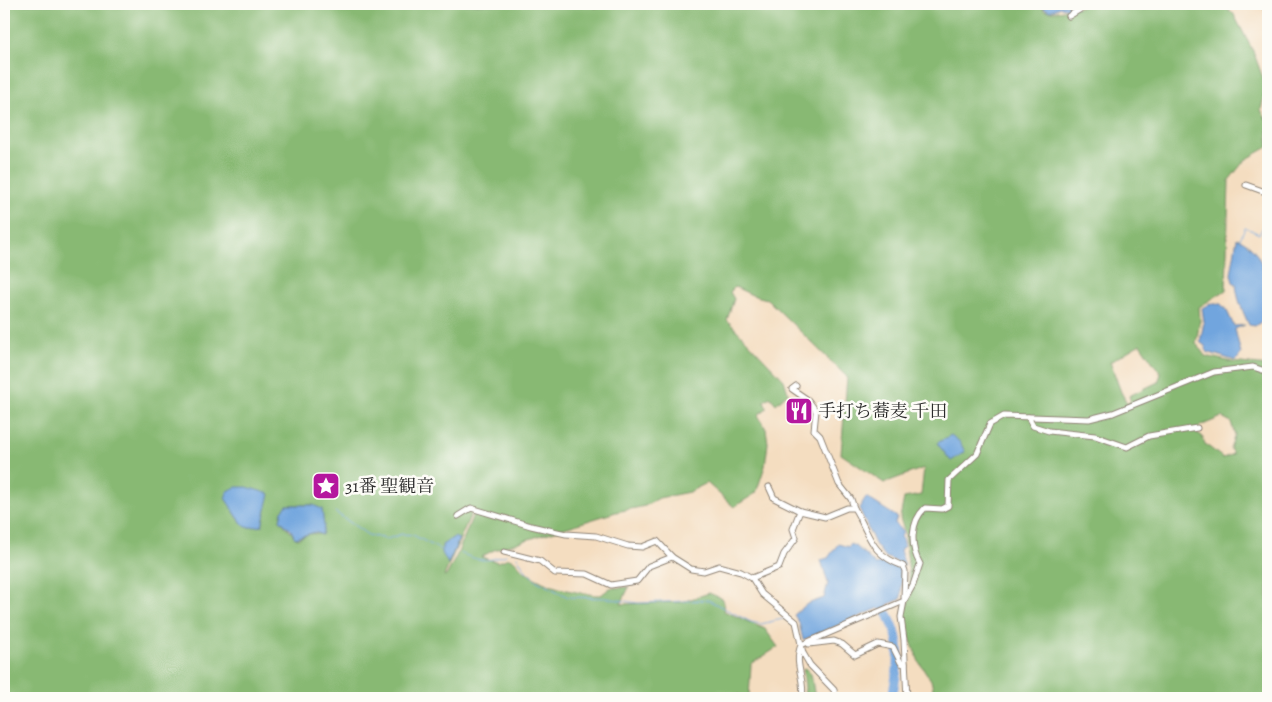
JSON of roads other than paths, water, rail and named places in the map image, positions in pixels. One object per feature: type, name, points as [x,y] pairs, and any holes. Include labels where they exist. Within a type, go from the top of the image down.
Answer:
[{"type":"main road","points":[[1265,4],[1268,8]]},
{"type":"street","points":[[1069,16],[1089,4]]},
{"type":"street","points":[[1246,185],[1268,193]]},
{"type":"street","points":[[802,698],[803,687],[796,658],[801,645],[904,601],[913,585],[920,564],[914,553],[913,533],[920,513],[925,508],[942,509],[948,506],[948,480],[977,454],[990,424],[994,420],[1009,415],[1089,419],[1113,413],[1214,372],[1253,367],[1268,372]]},
{"type":"street","points":[[796,386],[792,390],[808,400],[816,411],[814,430],[820,436],[839,484],[851,499],[873,546],[884,558],[903,566],[905,571],[904,601],[901,616],[907,698]]},
{"type":"street","points":[[1028,417],[1034,426],[1049,431],[1095,436],[1127,447],[1149,436],[1197,428]]},
{"type":"street","points":[[769,487],[774,498],[800,511],[826,517],[847,508],[854,508]]},
{"type":"street","points":[[458,516],[471,508],[531,526],[566,534],[596,536],[628,546],[642,547],[658,541],[672,557],[695,570],[719,566],[741,572],[752,578],[762,594],[791,616],[798,626],[801,645],[810,665],[834,690],[836,698]]},
{"type":"street","points":[[752,578],[779,567],[784,554],[796,538],[793,529],[800,511]]},
{"type":"street","points":[[504,552],[540,561],[555,573],[588,574],[611,585],[637,582],[649,566],[672,557]]},
{"type":"street","points":[[801,645],[834,641],[842,644],[854,655],[878,644],[893,647],[901,663],[905,664]]},
{"type":"street","points":[[730,698],[736,696],[747,698]]},
{"type":"street","points":[[676,698],[703,698]]},
{"type":"water","points":[[1042,4],[1068,4],[1070,7],[1077,7],[1070,9],[1061,7],[1050,11],[1044,8]]},
{"type":"water","points":[[1237,238],[1247,243],[1254,251],[1264,272],[1268,317],[1255,326],[1249,325],[1231,274]]},
{"type":"water","points":[[1211,304],[1221,304],[1227,311],[1234,326],[1245,325],[1235,329],[1241,354],[1236,361],[1207,352],[1205,346],[1200,342],[1204,322],[1202,308]]},
{"type":"water","points":[[951,435],[960,442],[965,452],[951,461],[937,443]]},
{"type":"water","points":[[236,487],[247,487],[270,494],[262,526],[246,527],[232,509],[225,498],[228,491]]},
{"type":"water","points":[[866,497],[897,517],[895,523],[903,533],[901,536],[904,546],[900,550],[905,566],[884,556],[875,544],[859,508]]},
{"type":"water","points":[[287,505],[313,505],[322,509],[324,526],[322,535],[315,532],[295,538],[291,530],[280,520],[282,511]]},
{"type":"water","points":[[454,537],[459,539],[448,564],[442,553],[442,545]]},
{"type":"water","points":[[838,544],[849,547],[850,544],[857,547],[876,565],[884,562],[902,568],[901,599],[803,640],[799,623],[794,615],[807,604],[824,598],[828,583],[821,560],[828,558]]},
{"type":"waterway","points":[[1240,239],[1245,227],[1259,234],[1268,219]]},
{"type":"waterway","points":[[335,512],[368,535],[387,539],[402,534],[413,535],[441,550]]},
{"type":"waterway","points":[[460,553],[483,560],[506,555]]},
{"type":"waterway","points":[[517,557],[526,571],[537,581],[568,597],[605,598],[638,603],[708,600],[751,622],[761,624],[787,618]]},
{"type":"waterway","points":[[880,601],[894,627],[897,638],[898,659],[892,698]]},
{"type":"place","name":"手打ち蕎麦 千田","points":[[799,411]]},
{"type":"place","name":"31番 聖観音","points":[[326,486]]}]
